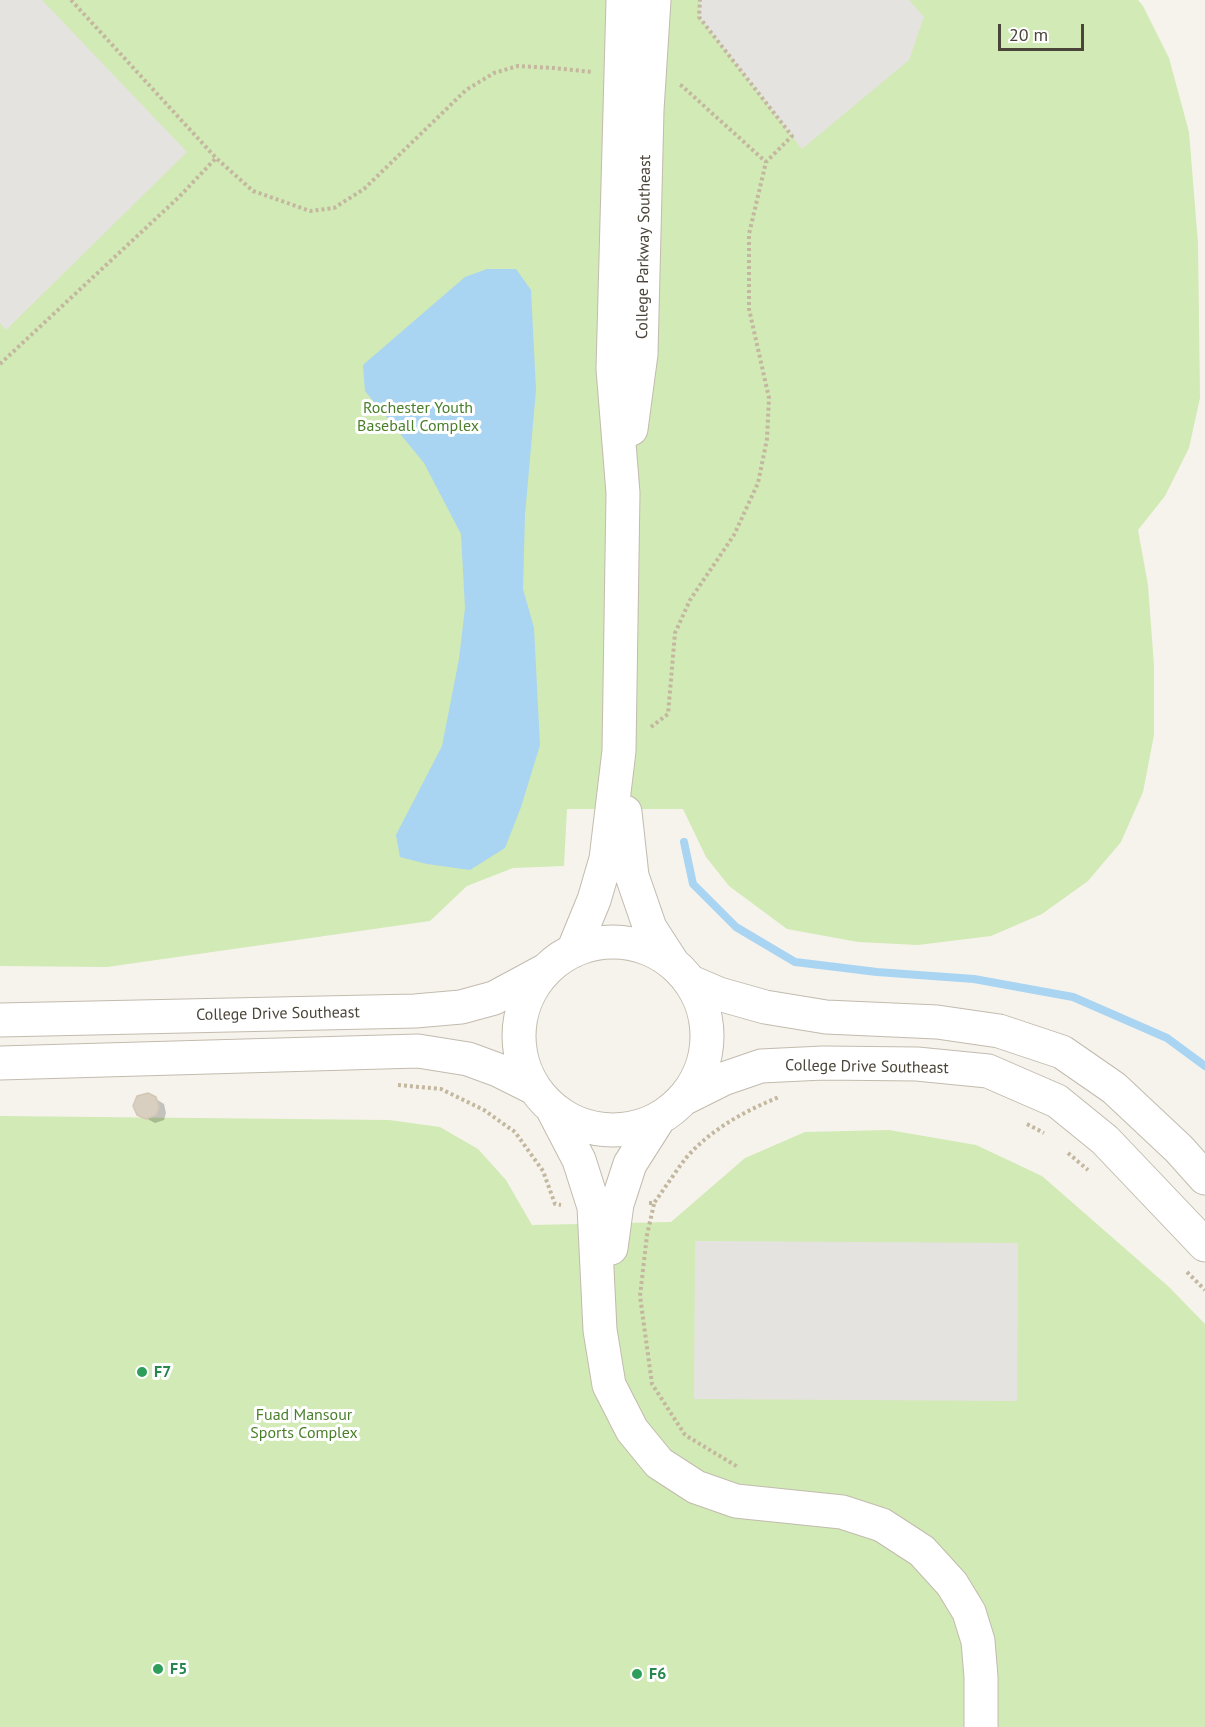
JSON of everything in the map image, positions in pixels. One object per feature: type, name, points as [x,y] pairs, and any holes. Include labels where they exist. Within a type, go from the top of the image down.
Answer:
[{"type":"street","name":"College Parkway Southeast","points":[[560,960],[594,900],[606,859],[619,751],[623,493],[641,354],[634,78],[623,0]]},
{"type":"street","name":"College Parkway Southeast","points":[[634,78],[654,0]]},
{"type":"street","name":"College Parkway Southeast","points":[[619,751],[632,876],[650,927],[681,972]]},
{"type":"street","points":[[605,1205],[522,1058],[520,1027],[528,996],[560,960],[609,942],[643,946],[719,994],[765,1007],[826,1017],[937,1022],[999,1030],[1062,1052],[1114,1088],[1179,1149],[1205,1178]]},
{"type":"street","name":"College Drive Southeast","points":[[0,1020],[415,1011],[461,1007],[494,998],[560,960]]},
{"type":"street","points":[[0,1063],[418,1051],[468,1059],[498,1070],[586,1127],[602,1130],[638,1128],[658,1120],[685,1098],[703,1067],[708,1033],[705,1012],[681,972]]},
{"type":"street","name":"College Drive Southeast","points":[[685,1098],[723,1079],[761,1066],[823,1063],[917,1064],[988,1071],[1057,1101],[1106,1140],[1195,1258]]},
{"type":"street","points":[[658,1120],[605,1205],[600,1330],[609,1385],[632,1430],[660,1463],[696,1487],[736,1501],[842,1512],[882,1525],[922,1551],[952,1584],[969,1612],[978,1641],[981,1727]]},
{"type":"path","points":[[71,0],[216,158],[253,191],[310,212],[334,208],[364,189],[466,90],[494,73],[518,66],[554,68],[682,86],[765,162]]},
{"type":"path","points":[[619,751],[668,714],[675,633],[690,600],[734,535],[758,483],[767,439],[769,398],[749,309],[749,234],[765,162],[792,136],[699,17],[700,0]]},
{"type":"path","points":[[0,364],[179,197],[216,158]]},
{"type":"path","points":[[396,1085],[441,1089],[484,1110],[515,1132],[543,1171],[555,1204],[654,1203]]},
{"type":"path","points":[[747,1472],[685,1435],[652,1384],[640,1296],[647,1235],[654,1203],[687,1157],[712,1134],[750,1109],[783,1096]]},
{"type":"path","points":[[1025,1124],[1045,1134]]},
{"type":"path","points":[[1062,1148],[1095,1176]]},
{"type":"path","points":[[1195,1258],[1205,1290]]},
{"type":"green space","name":"Rochester Youth Baseball Complex","points":[[0,0],[1138,0],[1169,58],[1189,132],[1198,243],[1200,398],[1189,448],[1165,496],[1138,530],[1148,585],[1154,666],[1154,735],[1143,792],[1121,842],[1088,881],[1042,914],[991,936],[918,945],[858,942],[787,929],[729,886],[706,857],[683,809],[567,809],[564,866],[513,868],[467,886],[430,921],[107,967],[0,966]]},
{"type":"green space","name":"Fuad Mansour Sports Complex","points":[[0,1116],[389,1120],[440,1127],[478,1149],[506,1180],[532,1225],[671,1222],[745,1158],[805,1132],[889,1130],[976,1145],[1042,1176],[1169,1287],[1205,1324],[1205,1727],[0,1727]]},
{"type":"shaded area","points":[[0,0],[42,0],[187,152],[6,330],[0,323]]},
{"type":"shaded area","points":[[700,0],[909,0],[924,17],[909,60],[802,149],[699,17]]},
{"type":"shaded area","points":[[695,1241],[1018,1243],[1017,1401],[694,1399]]},
{"type":"water","points":[[487,269],[516,269],[531,290],[536,390],[525,515],[523,589],[534,628],[540,745],[521,807],[505,848],[470,870],[427,864],[400,857],[396,835],[442,746],[459,659],[465,608],[461,534],[424,463],[365,391],[363,365],[465,277]]},
{"type":"building","points":[[148,1093],[156,1097],[159,1107],[156,1115],[146,1119],[137,1115],[133,1106],[137,1096]]},
{"type":"waterway","points":[[684,842],[693,884],[736,927],[795,962],[877,972],[974,979],[1073,997],[1167,1038],[1205,1066]]},
{"type":"place","name":"F7","points":[[142,1372]]},
{"type":"place","name":"F5","points":[[158,1669]]},
{"type":"place","name":"F6","points":[[637,1674]]}]
